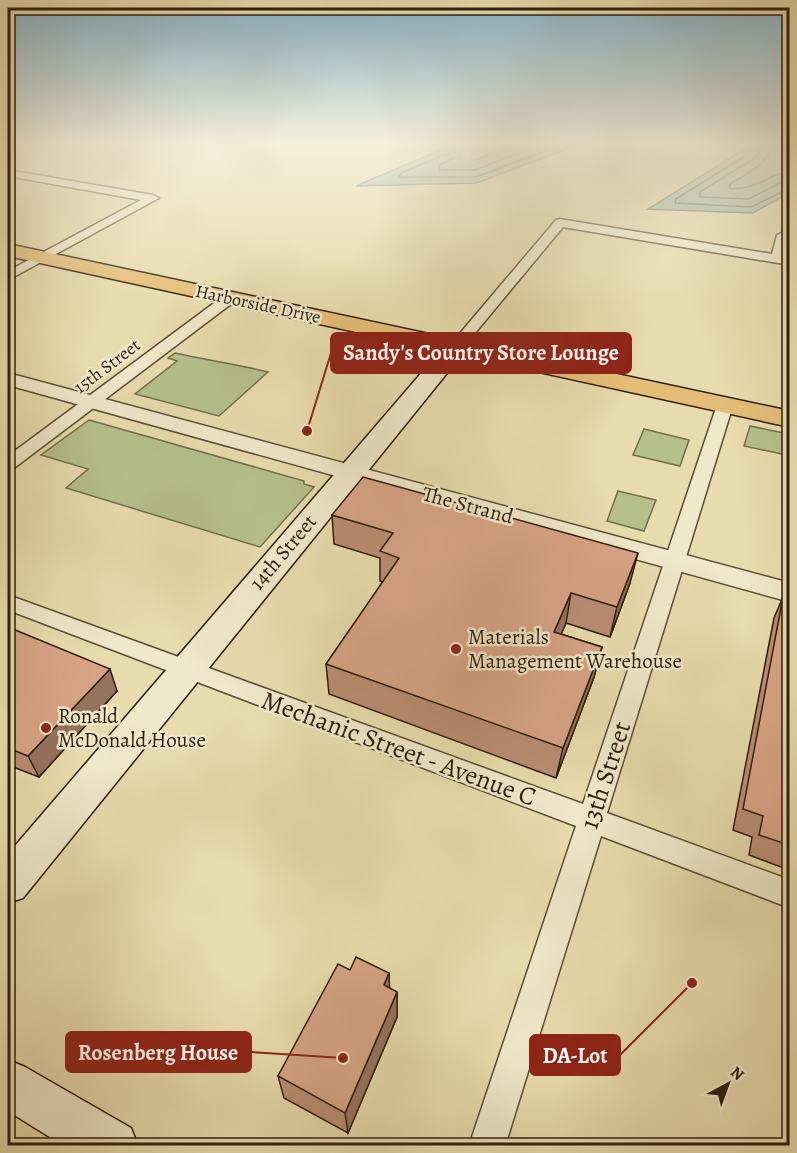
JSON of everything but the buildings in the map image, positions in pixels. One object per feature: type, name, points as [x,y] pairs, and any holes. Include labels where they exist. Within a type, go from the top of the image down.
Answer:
[{"type":"main road","name":"Harborside Drive","points":[[8,250],[789,419]]},
{"type":"main road","name":"14th Street","points":[[8,884],[456,347]]},
{"type":"main road","points":[[8,1084],[113,1146]]},
{"type":"street","points":[[8,276],[153,198],[142,197]]},
{"type":"street","name":"14th Street","points":[[456,347],[561,223],[783,260]]},
{"type":"street","points":[[783,260],[781,238],[789,232]]},
{"type":"street","name":"15th Street","points":[[8,464],[230,298]]},
{"type":"street","name":"The Strand","points":[[8,379],[789,593]]},
{"type":"street","name":"13th Street","points":[[486,1146],[725,405]]},
{"type":"street","name":"Mechanic Street - Avenue C","points":[[8,602],[789,894]]},
{"type":"green space","points":[[175,353],[268,372],[219,416],[135,394],[177,361],[168,358]]},
{"type":"green space","points":[[89,420],[304,481],[304,484],[314,487],[260,547],[66,488],[88,469],[41,455]]},
{"type":"green space","points":[[750,426],[789,434],[787,455],[744,446]]},
{"type":"green space","points":[[644,429],[689,440],[680,466],[633,455]]},
{"type":"green space","points":[[618,491],[656,500],[644,531],[607,521]]},
{"type":"water","points":[[668,197],[782,197],[753,213],[648,209]]},
{"type":"place","name":"Sandy's Country Store Lounge","points":[[307,431]]},
{"type":"place","name":"Materials Management Warehouse","points":[[456,649]]},
{"type":"place","name":"Ronald McDonald House","points":[[46,728]]},
{"type":"place","name":"DA-Lot","points":[[692,983]]},
{"type":"place","name":"Rosenberg House","points":[[343,1058]]}]
